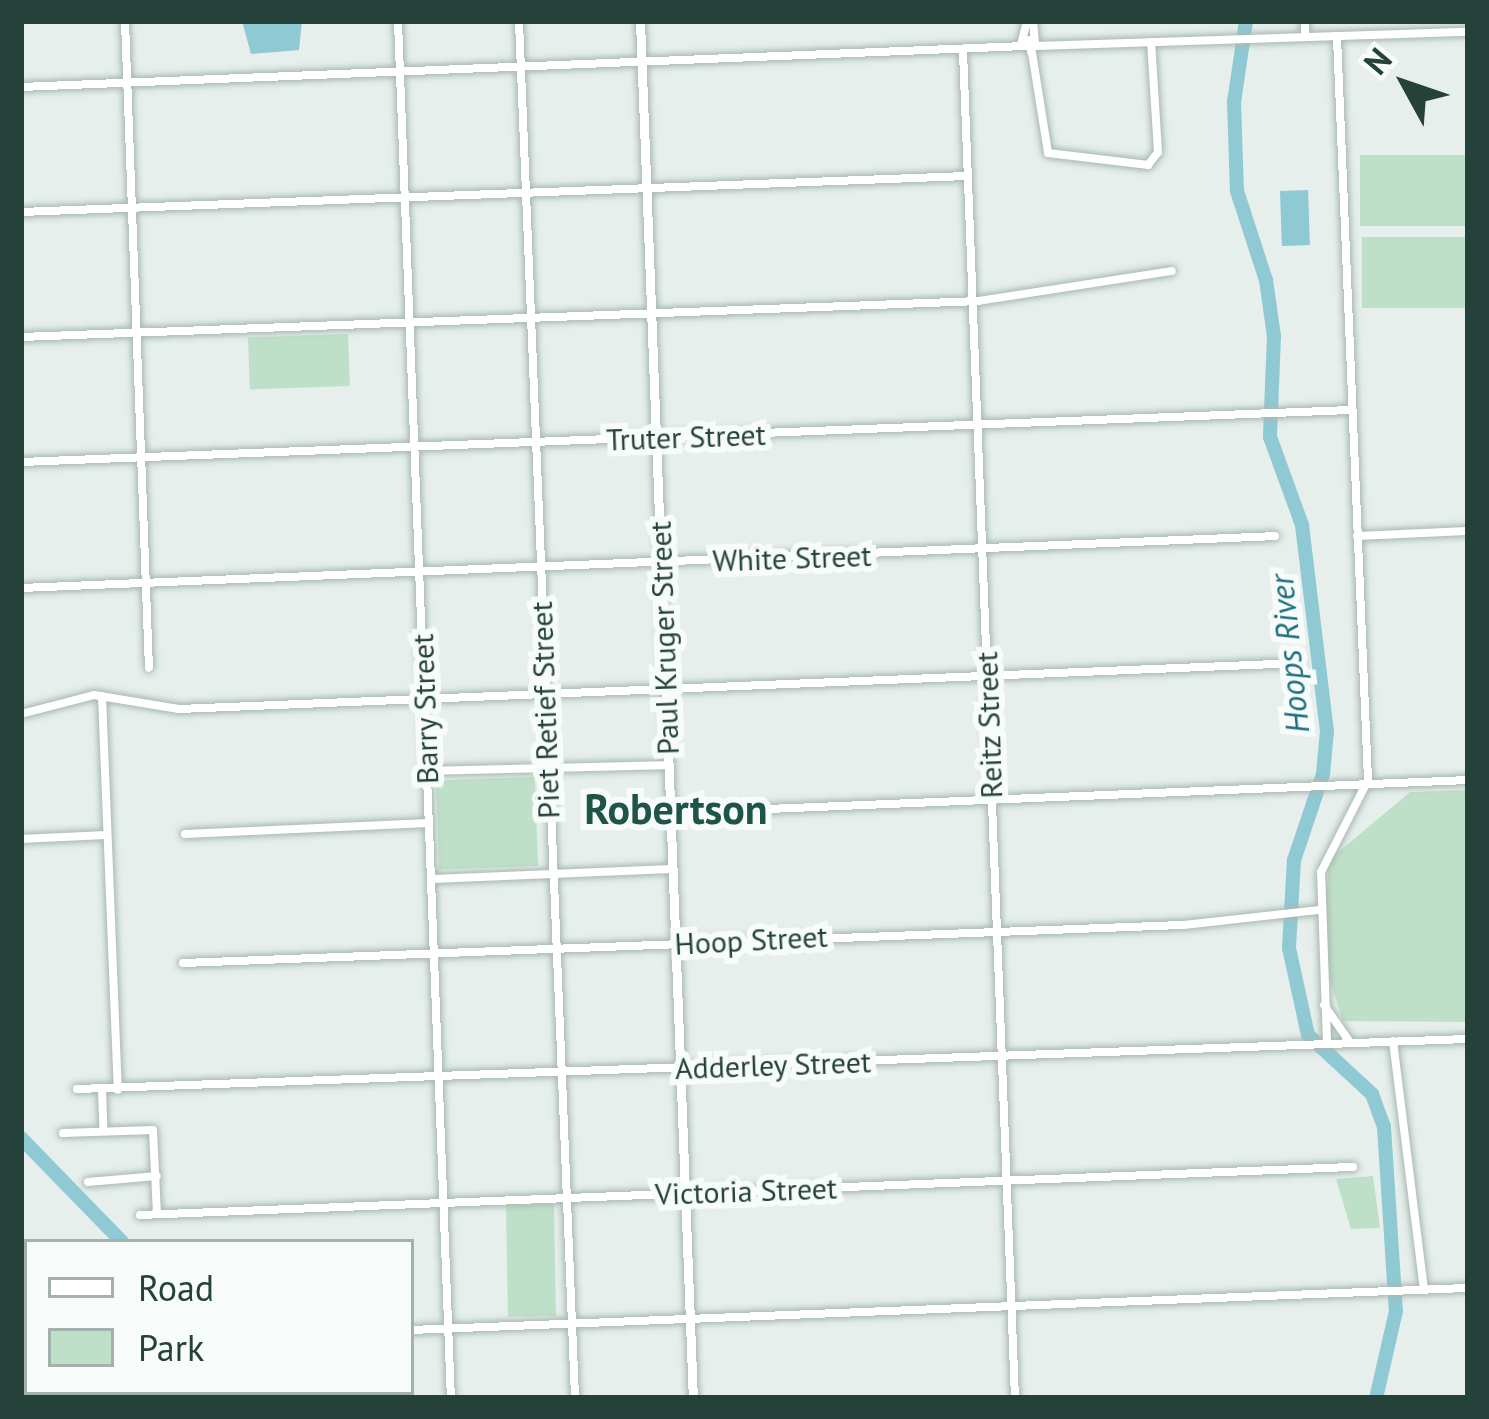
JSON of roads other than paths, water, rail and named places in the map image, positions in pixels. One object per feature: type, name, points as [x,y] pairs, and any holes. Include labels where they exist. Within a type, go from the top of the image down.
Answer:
[{"type":"street","points":[[125,21],[149,668]]},
{"type":"street","name":"Barry Street","points":[[398,21],[451,1398]]},
{"type":"street","name":"Piet Retief Street","points":[[519,21],[575,1398]]},
{"type":"street","name":"Paul Kruger Street","points":[[640,21],[694,1398]]},
{"type":"street","points":[[1030,21],[1029,46],[1048,153],[1148,165],[1158,152],[1151,42]]},
{"type":"street","points":[[1305,21],[1305,36]]},
{"type":"street","points":[[21,87],[1468,32]]},
{"type":"street","points":[[1327,1042],[1318,910],[1323,863],[1368,786],[1337,36]]},
{"type":"street","name":"Reitz Street","points":[[963,51],[1015,1398]]},
{"type":"street","points":[[21,212],[968,176]]},
{"type":"street","points":[[21,337],[972,301],[1172,271]]},
{"type":"street","name":"Truter Street","points":[[21,462],[1352,410]]},
{"type":"street","points":[[1357,536],[1468,531]]},
{"type":"street","name":"White Street","points":[[21,588],[1275,536]]},
{"type":"street","points":[[21,714],[102,695],[179,709],[1300,663]]},
{"type":"street","points":[[102,695],[118,1090]]},
{"type":"street","points":[[428,772],[669,765]]},
{"type":"street","points":[[671,813],[1468,781]]},
{"type":"street","points":[[184,834],[429,823]]},
{"type":"street","points":[[21,839],[106,836]]},
{"type":"street","points":[[431,879],[673,869]]},
{"type":"street","name":"Hoop Street","points":[[183,962],[998,931],[1278,917],[1318,910]]},
{"type":"street","points":[[1323,1004],[1349,1041]]},
{"type":"street","name":"Adderley Street","points":[[77,1089],[1468,1039]]},
{"type":"street","points":[[1394,1041],[1424,1289]]},
{"type":"street","points":[[102,1090],[104,1128]]},
{"type":"street","points":[[63,1133],[151,1128],[157,1214]]},
{"type":"street","name":"Victoria Street","points":[[140,1215],[1353,1167]]},
{"type":"street","points":[[88,1182],[157,1176]]},
{"type":"street","points":[[414,1330],[1468,1288]]},
{"type":"water","points":[[242,21],[302,21],[299,50],[251,54]]},
{"type":"water","points":[[1308,190],[1310,245],[1282,246],[1280,191]]},
{"type":"waterway","name":"Hoops River","points":[[1246,21],[1234,102],[1237,191],[1266,280],[1274,336],[1270,437],[1302,525],[1327,731],[1323,774],[1294,860],[1289,948],[1308,1035],[1372,1094],[1384,1127],[1396,1311],[1376,1398]]},
{"type":"waterway","points":[[21,1138],[119,1239]]},
{"type":"district","name":"Robertson","points":[[676,809]]}]
